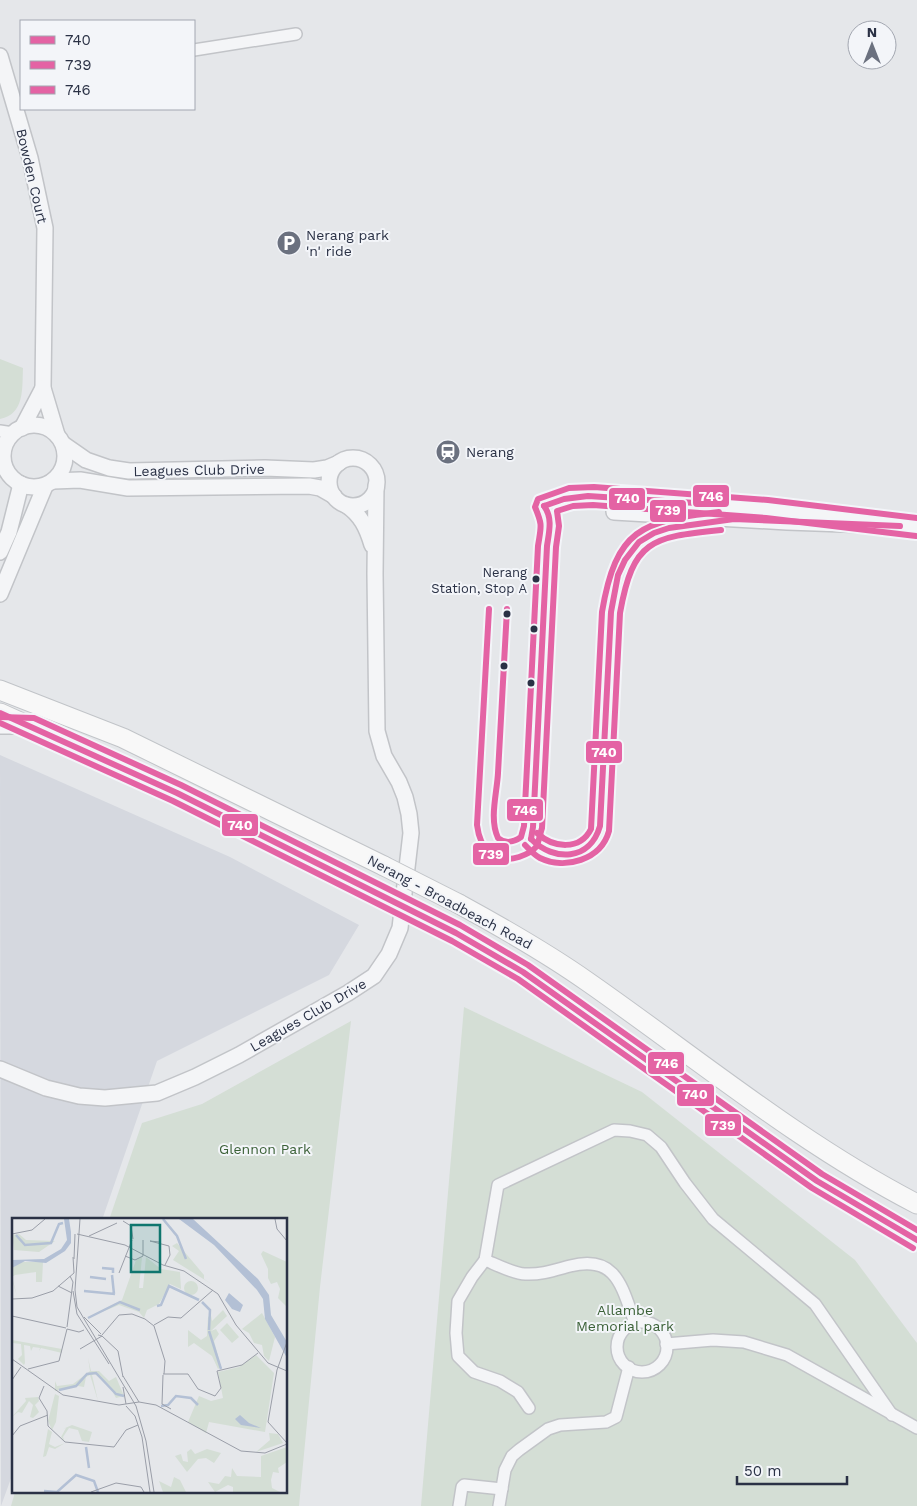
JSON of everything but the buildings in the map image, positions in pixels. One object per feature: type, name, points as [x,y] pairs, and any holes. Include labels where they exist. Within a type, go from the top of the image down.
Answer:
[{"type":"main road","name":"Nerang - Broadbeach Road","points":[[0,690],[123,738],[384,866],[506,929],[588,982],[812,1144],[880,1185],[917,1204]]},
{"type":"main road","name":"Nerang - Broadbeach Road","points":[[0,713],[177,793],[456,933],[530,977],[817,1181],[917,1240]]},
{"type":"street","points":[[195,50],[296,34]]},
{"type":"street","name":"Bowden Court","points":[[0,56],[17,98],[45,228],[43,388],[60,439]]},
{"type":"street","name":"Bowden Court","points":[[12,431],[43,388]]},
{"type":"street","points":[[30,426],[43,426],[60,439],[66,454],[65,463],[60,473],[49,483],[34,488],[21,484],[12,478],[3,466],[4,448],[12,431],[30,426]]},
{"type":"street","name":"Leagues Club Drive","points":[[60,439],[86,460],[109,468],[129,472],[294,468],[319,470],[339,463]]},
{"type":"street","points":[[352,458],[365,462],[375,473],[376,485],[374,492],[366,502],[354,506],[340,500],[330,490],[329,480],[332,470],[339,463],[352,458]]},
{"type":"street","points":[[223,469],[224,474],[229,477],[240,478],[254,485],[264,486]]},
{"type":"street","name":"Leagues Club Drive","points":[[49,483],[80,480],[128,488],[312,486],[325,490],[356,512],[362,519],[369,534],[375,556]]},
{"type":"street","points":[[0,594],[49,483]]},
{"type":"street","points":[[0,552],[9,532],[21,484]]},
{"type":"street","name":"Leagues Club Drive","points":[[0,1069],[46,1088],[79,1096],[104,1098],[157,1093],[239,1055],[348,993],[374,976],[389,954],[400,928],[411,833],[405,798],[399,782],[384,756],[378,736],[375,556],[376,485]]},
{"type":"street","points":[[614,505],[797,523],[917,527]]},
{"type":"street","points":[[0,726],[30,726]]},
{"type":"street","points":[[529,1408],[518,1392],[500,1381],[474,1372],[458,1356],[456,1332],[458,1301],[472,1277],[485,1260],[498,1184],[614,1130],[647,1135],[661,1147],[685,1183],[713,1219],[815,1304],[892,1415]]},
{"type":"street","points":[[880,1185],[917,1199]]},
{"type":"street","points":[[485,1260],[522,1274],[548,1273],[586,1262],[600,1264],[612,1272],[622,1288],[634,1323]]},
{"type":"street","points":[[634,1323],[650,1324],[657,1328],[665,1339],[664,1357],[656,1367],[648,1371],[641,1372],[621,1361],[617,1346],[619,1336],[626,1327],[634,1323]]},
{"type":"street","points":[[666,1344],[713,1340],[744,1342],[787,1355],[917,1428]]},
{"type":"street","points":[[500,1506],[505,1470],[512,1456],[548,1429],[560,1425],[606,1422],[616,1418],[629,1367]]},
{"type":"street","points":[[459,1506],[464,1485],[502,1489]]},
{"type":"shaded area","points":[[0,755],[230,857],[359,925],[329,975],[157,1061],[103,1218],[12,1218],[12,1476],[1,1506]]},
{"type":"green space","points":[[0,359],[23,368],[22,392],[18,406],[14,412],[0,419]]},
{"type":"green space","name":"Allambe Memorial park","points":[[464,1007],[642,1092],[855,1260],[917,1343],[917,1506],[421,1506]]},
{"type":"green space","name":"Glennon Park","points":[[351,1021],[320,1287],[299,1506],[11,1506],[14,1494],[288,1494],[288,1218],[110,1218],[142,1123],[202,1104]]},
{"type":"transit line","name":"746","points":[[507,609],[498,773],[494,806],[495,831],[498,838],[507,842],[521,837],[524,826],[540,530],[540,522],[535,507],[538,499],[569,488],[594,487],[768,500],[917,518]]},
{"type":"transit line","name":"740","points":[[544,506],[564,499],[588,496],[711,504]]},
{"type":"transit line","name":"739","points":[[489,609],[477,825],[485,848],[496,857],[510,859],[524,855],[534,849],[538,843],[542,828],[556,547],[559,526],[557,511],[573,506],[593,505],[766,518],[916,536]]},
{"type":"transit line","name":"740","points":[[531,839],[547,546],[550,525],[549,515],[544,506]]},
{"type":"transit line","name":"746","points":[[537,833],[551,842],[566,845],[580,841],[591,829],[602,612],[615,563],[625,546],[636,534],[651,526],[692,515],[719,512]]},
{"type":"transit line","name":"740","points":[[531,839],[550,852],[570,854],[580,852],[588,846],[595,838],[600,826],[611,612],[618,575],[625,560],[639,542],[654,533],[669,528],[734,519],[900,526]]},
{"type":"transit line","name":"739","points":[[525,845],[540,858],[560,863],[581,860],[598,849],[605,841],[609,831],[620,613],[631,570],[639,557],[649,547],[662,540],[721,530]]},
{"type":"transit line","name":"740","points":[[0,713],[177,793],[456,933],[523,972],[817,1181],[917,1240]]},
{"type":"transit line","name":"746","points":[[0,717],[34,718],[181,785],[460,925],[528,965],[822,1174],[917,1230]]},
{"type":"transit line","name":"739","points":[[0,723],[173,801],[452,941],[518,979],[812,1188],[913,1248]]},
{"type":"place","name":"Nerang park 'n' ride","points":[[289,243]]},
{"type":"place","name":"Nerang","points":[[448,452]]},
{"type":"place","name":"Nerang Station, Stop A","points":[[536,579]]}]
